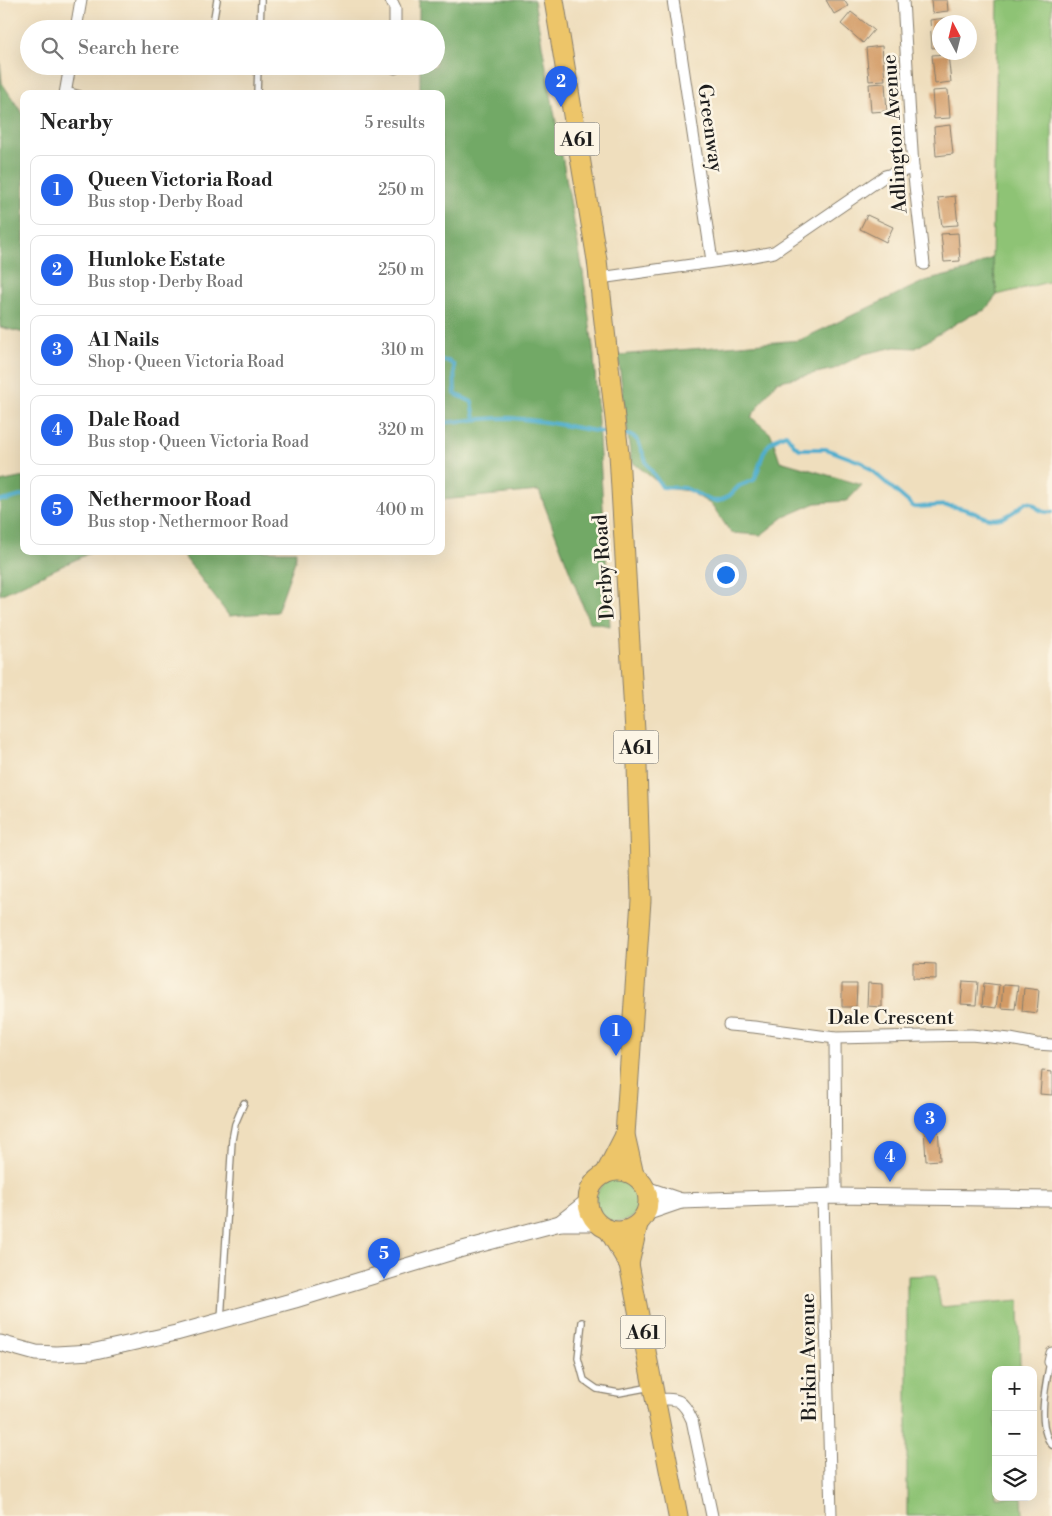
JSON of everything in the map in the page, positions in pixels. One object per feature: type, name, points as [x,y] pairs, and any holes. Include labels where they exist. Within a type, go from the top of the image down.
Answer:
[{"type":"highway","name":"Derby Road","points":[[554,0],[600,278],[618,454],[636,746],[641,900],[625,1135],[634,1175]]},
{"type":"highway","name":"Derby Road","points":[[605,1174],[625,1135]]},
{"type":"highway","points":[[624,1171],[634,1175],[641,1181],[646,1190],[648,1197],[642,1218],[623,1230],[603,1226],[589,1209],[590,1190],[596,1180],[605,1174],[624,1171]]},
{"type":"highway","name":"A61","points":[[629,1264],[642,1218]]},
{"type":"highway","name":"A61","points":[[603,1226],[629,1264],[678,1516]]},
{"type":"street","points":[[78,20],[81,0]]},
{"type":"street","points":[[391,0],[395,8],[395,20]]},
{"type":"street","name":"Greenway","points":[[673,0],[712,262]]},
{"type":"street","name":"Adlington Avenue","points":[[903,0],[913,168],[924,264]]},
{"type":"street","points":[[65,90],[68,75]]},
{"type":"street","points":[[600,278],[774,252],[885,176],[913,168]]},
{"type":"street","name":"Dale Crescent","points":[[729,1026],[754,1027],[835,1038],[971,1035],[1052,1045]]},
{"type":"street","name":"Birkin Avenue","points":[[831,1516],[830,1197],[835,1038]]},
{"type":"street","points":[[646,1190],[681,1202]]},
{"type":"street","points":[[642,1218],[681,1202],[830,1197],[1052,1199]]},
{"type":"street","points":[[560,1223],[588,1201]]},
{"type":"street","points":[[0,1343],[36,1353],[91,1352],[176,1333],[459,1250],[560,1223],[603,1226]]},
{"type":"street","points":[[655,1393],[677,1400],[686,1407],[692,1420],[712,1516]]},
{"type":"lane","points":[[214,20],[217,0]]},
{"type":"lane","points":[[260,20],[261,0]]},
{"type":"lane","points":[[257,90],[258,75]]},
{"type":"lane","points":[[221,1320],[232,1140],[235,1124],[244,1103]]},
{"type":"lane","points":[[582,1322],[578,1358],[584,1380],[597,1389],[655,1393]]},
{"type":"lane","points":[[1051,1359],[1044,1393],[1044,1424],[1049,1442],[1052,1444]]},
{"type":"green space","points":[[419,0],[534,0],[583,272],[594,355],[610,626],[589,622],[539,491],[445,500],[445,90],[420,90],[420,75],[445,75],[445,20],[419,20]]},
{"type":"green space","points":[[998,0],[1052,0],[1052,281],[997,295],[992,258]]},
{"type":"green space","points":[[0,61],[2,83],[20,110],[20,332],[0,327]]},
{"type":"green space","points":[[992,258],[997,295],[985,310],[965,318],[916,348],[895,347],[864,354],[834,369],[776,382],[751,417],[771,434],[780,461],[862,485],[847,501],[816,503],[784,517],[761,535],[731,533],[712,505],[689,491],[665,488],[631,461],[618,355],[800,340],[925,281],[969,270]]},
{"type":"green space","points":[[20,478],[20,555],[85,555],[0,595],[0,482]]},
{"type":"green space","points":[[183,555],[296,555],[277,612],[229,616]]},
{"type":"green space","points":[[618,1178],[630,1182],[636,1188],[640,1200],[636,1212],[630,1218],[618,1222],[606,1218],[600,1212],[596,1200],[600,1188],[606,1182]]},
{"type":"green space","points":[[935,1275],[941,1307],[1019,1300],[1020,1366],[992,1366],[992,1501],[1022,1501],[1023,1516],[907,1516],[907,1276]]},
{"type":"building","points":[[826,0],[844,0],[848,6],[834,14]]},
{"type":"building","points":[[931,0],[947,0],[948,11],[932,13]]},
{"type":"building","points":[[851,12],[874,30],[863,43],[841,24]]},
{"type":"building","points":[[930,20],[932,20],[932,48]]},
{"type":"building","points":[[882,46],[885,80],[869,81],[866,48]]},
{"type":"building","points":[[933,60],[949,60],[951,82],[935,84]]},
{"type":"building","points":[[885,83],[887,111],[871,112],[869,84]]},
{"type":"building","points":[[948,90],[950,118],[934,119],[932,91]]},
{"type":"building","points":[[950,125],[953,154],[936,156],[934,127]]},
{"type":"building","points":[[955,196],[958,225],[942,226],[938,198]]},
{"type":"building","points":[[867,215],[893,227],[886,242],[860,229]]},
{"type":"building","points":[[958,233],[960,261],[944,262],[941,234]]},
{"type":"building","points":[[913,963],[936,964],[936,979],[913,978]]},
{"type":"building","points":[[963,981],[978,982],[976,1005],[961,1004]]},
{"type":"building","points":[[868,983],[882,984],[882,1007],[867,1006]]},
{"type":"building","points":[[984,983],[999,985],[996,1008],[982,1006]]},
{"type":"building","points":[[842,984],[857,984],[856,1007],[842,1007]]},
{"type":"building","points":[[1003,985],[1018,986],[1015,1009],[1001,1008]]},
{"type":"building","points":[[1024,988],[1039,990],[1037,1013],[1022,1011]]},
{"type":"building","points":[[1042,1071],[1052,1072],[1052,1095],[1040,1094]]},
{"type":"building","points":[[938,1126],[940,1160],[926,1161],[924,1127]]},
{"type":"waterway","points":[[445,361],[454,365],[455,394],[472,402],[475,419]]},
{"type":"waterway","points":[[445,423],[511,418],[610,433]]},
{"type":"waterway","points":[[622,434],[633,436],[638,441],[647,464],[662,487],[685,488],[712,501],[719,501],[729,496],[739,486],[754,480],[767,447],[771,442],[786,434],[795,446],[800,449],[826,449],[863,463],[914,507],[949,506],[962,508],[995,519],[1014,512],[1026,502],[1032,503],[1043,511],[1052,512]]},
{"type":"waterway","points":[[0,500],[20,496]]},
{"type":"place","name":"Hunloke Estate","points":[[561,107]]},
{"type":"place","name":"Queen Victoria Road","points":[[616,1056]]},
{"type":"place","name":"A1 Nails","points":[[930,1144]]},
{"type":"place","name":"Dale Road","points":[[890,1182]]},
{"type":"place","name":"Nethermoor Road","points":[[384,1279]]}]
